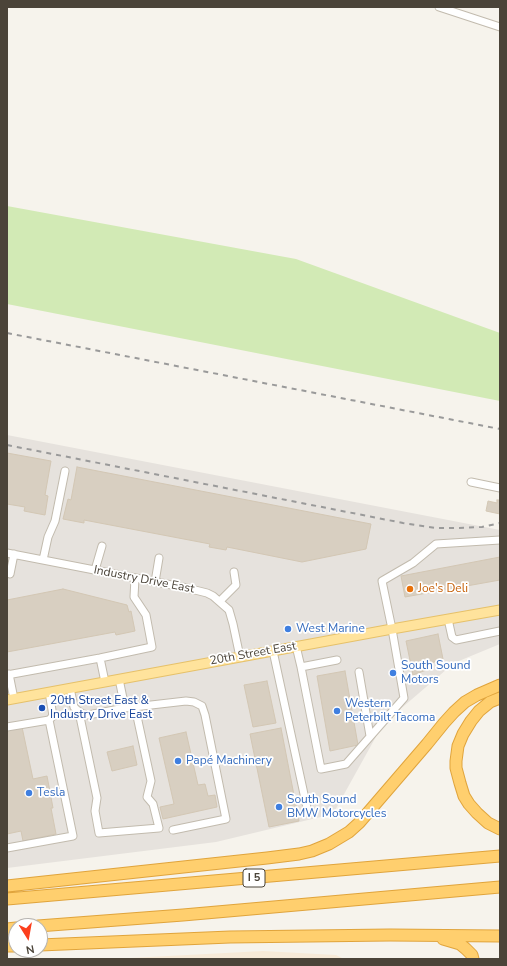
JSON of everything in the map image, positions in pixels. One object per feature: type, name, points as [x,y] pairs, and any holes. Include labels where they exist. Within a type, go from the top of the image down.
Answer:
[{"type":"highway","points":[[7,886],[267,858],[312,851],[329,844],[349,832],[359,823],[444,723],[465,702],[476,695],[500,685]]},
{"type":"highway","points":[[500,698],[490,702],[479,711],[471,721],[458,746],[456,768],[464,796],[469,804],[488,822],[500,829]]},
{"type":"highway","name":"I 5","points":[[7,899],[500,856]]},
{"type":"highway","points":[[48,925],[500,887]]},
{"type":"highway","points":[[48,945],[230,937],[390,935],[500,936]]},
{"type":"highway","points":[[429,936],[460,944],[472,955],[473,959]]},
{"type":"main road","name":"20th Street East","points":[[11,699],[392,628],[500,610]]},
{"type":"street","points":[[439,7],[500,28]]},
{"type":"street","points":[[43,560],[48,537],[55,521],[65,471]]},
{"type":"street","points":[[471,482],[500,488]]},
{"type":"street","points":[[296,646],[321,769],[346,764],[404,698],[382,581],[413,563],[436,544],[500,540]]},
{"type":"street","points":[[95,570],[102,546]]},
{"type":"street","points":[[7,573],[10,574],[11,554]]},
{"type":"street","name":"Industry Drive East","points":[[11,554],[207,593],[220,601],[229,610],[240,656]]},
{"type":"street","points":[[155,582],[159,558]]},
{"type":"street","points":[[220,601],[236,585],[234,572]]},
{"type":"street","points":[[11,699],[8,674],[152,648],[146,615],[134,597],[136,578]]},
{"type":"street","points":[[448,619],[452,637],[456,640],[500,631]]},
{"type":"street","points":[[273,651],[307,808]]},
{"type":"street","points":[[100,658],[105,682]]},
{"type":"street","points":[[300,667],[337,660]]},
{"type":"street","points":[[359,672],[370,736]]},
{"type":"street","points":[[119,679],[125,708]]},
{"type":"street","points":[[70,688],[74,706],[79,712],[97,798],[96,811],[99,833],[159,828],[153,804],[148,797],[151,781],[135,707]]},
{"type":"street","points":[[7,727],[49,720],[53,716],[48,692]]},
{"type":"street","points":[[79,712],[88,715],[125,708],[186,701],[194,702],[202,706],[226,819],[173,830]]},
{"type":"street","points":[[7,848],[73,836],[49,720]]},
{"type":"shaded area","points":[[7,435],[500,530],[500,644],[454,663],[383,724],[333,814],[216,842],[7,868]]},
{"type":"shaded area","points":[[263,951],[336,955],[344,959],[111,959]]},
{"type":"green space","points":[[7,206],[296,259],[500,333],[500,401],[7,304]]},
{"type":"building","points":[[7,453],[51,461],[45,495],[48,496],[45,515],[24,511],[25,507],[7,504]]},
{"type":"building","points":[[77,467],[371,524],[366,549],[302,562],[227,547],[226,550],[209,547],[210,544],[84,520],[84,523],[63,519],[68,499],[71,500]]},
{"type":"building","points":[[497,500],[500,500],[500,514],[486,511],[488,501],[497,503]]},
{"type":"building","points":[[500,557],[500,580],[405,597],[401,576]]},
{"type":"building","points":[[63,589],[127,605],[129,612],[131,611],[135,631],[116,635],[115,632],[7,652],[7,600]]},
{"type":"building","points":[[438,634],[443,659],[428,664],[429,669],[413,675],[406,641]]},
{"type":"building","name":"Western Peterbilt Tacoma","points":[[345,671],[358,745],[330,751],[317,676]]},
{"type":"building","points":[[267,681],[276,723],[253,727],[244,685]]},
{"type":"building","name":"Tesla","points":[[22,727],[33,779],[47,776],[56,834],[23,841],[21,831],[7,834],[7,730]]},
{"type":"building","points":[[281,728],[299,821],[269,827],[250,734]]},
{"type":"building","name":"Papé Machinery","points":[[186,732],[198,785],[205,784],[208,796],[215,795],[217,807],[163,819],[160,807],[174,804],[159,738]]},
{"type":"building","points":[[133,746],[137,765],[112,771],[107,752]]},
{"type":"railway","points":[[7,333],[500,429]]},
{"type":"railway","points":[[7,445],[403,523],[435,528],[482,527],[500,523]]},
{"type":"place","name":"Joe's Deli","points":[[410,589]]},
{"type":"place","name":"West Marine","points":[[288,629]]},
{"type":"place","name":"South Sound Motors","points":[[393,673]]},
{"type":"place","name":"20th Street East & Industry Drive East","points":[[42,708]]},
{"type":"place","name":"Western Peterbilt Tacoma","points":[[337,711]]},
{"type":"place","name":"Papé Machinery","points":[[178,761]]},
{"type":"place","name":"Tesla","points":[[29,793]]},
{"type":"place","name":"South Sound BMW Motorcycles","points":[[279,807]]}]
